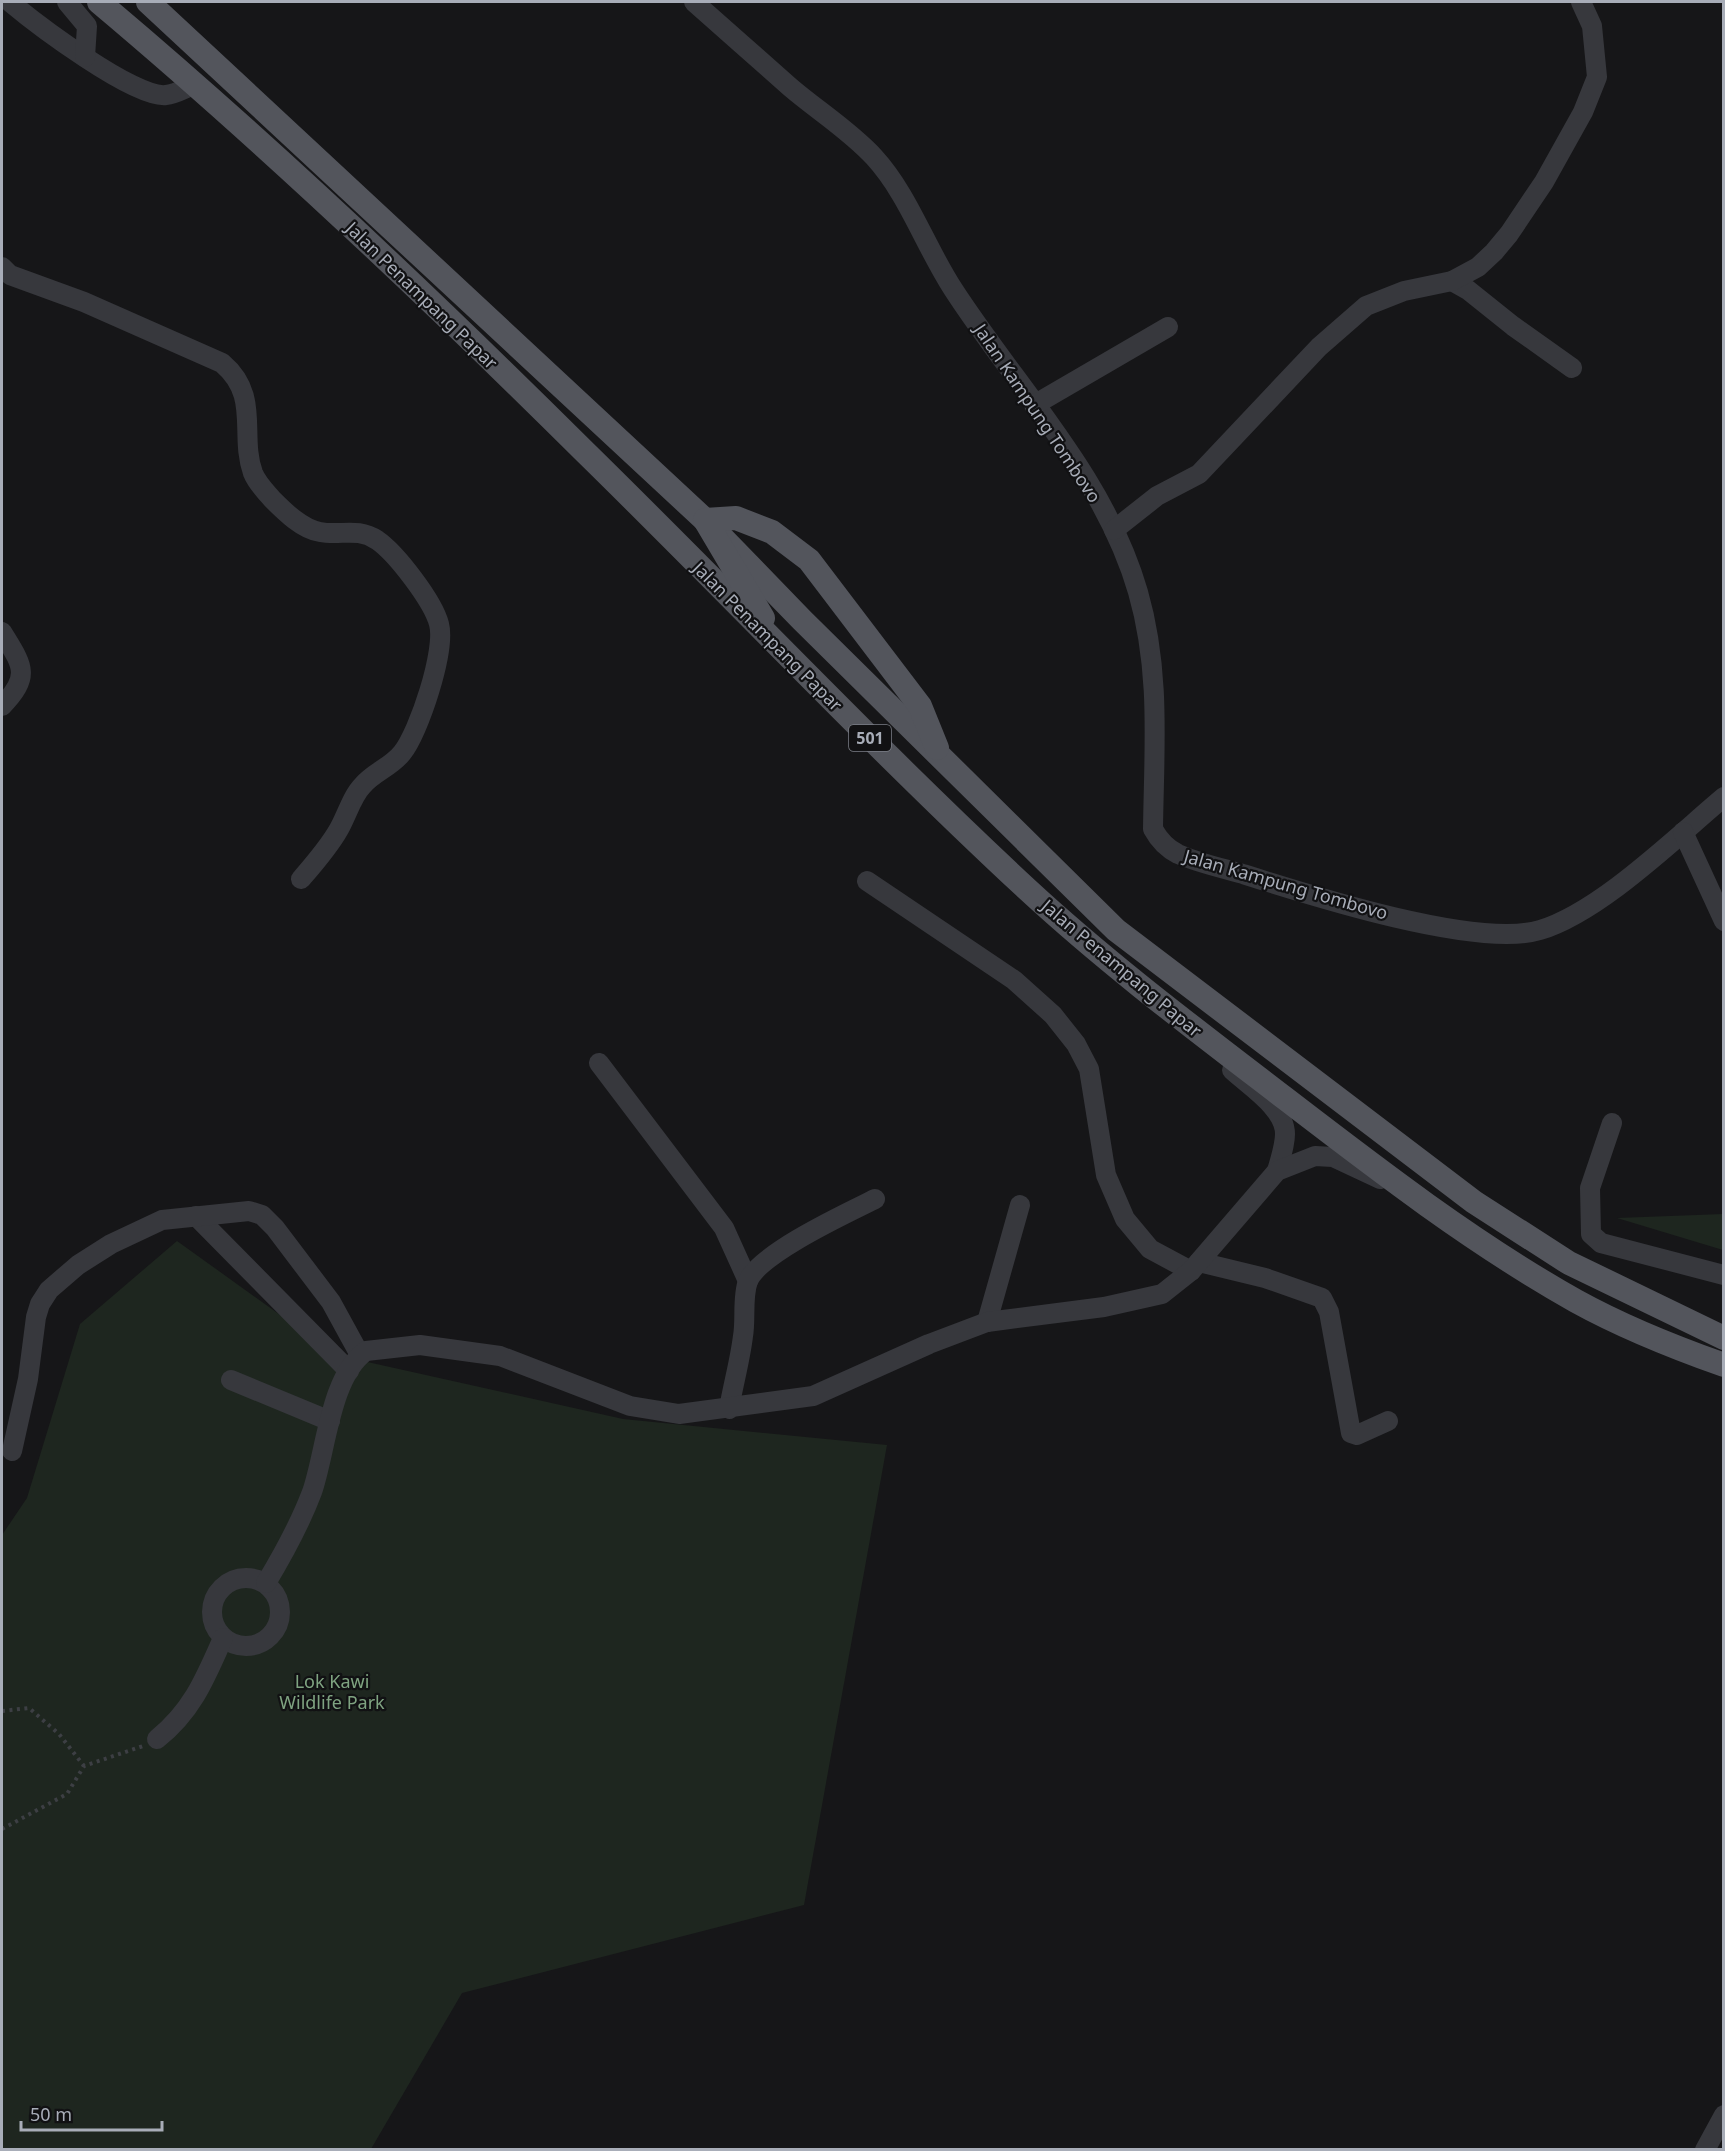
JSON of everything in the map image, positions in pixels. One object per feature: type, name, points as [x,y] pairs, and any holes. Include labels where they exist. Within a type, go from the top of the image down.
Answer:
[{"type":"main road","name":"Jalan Penampang Papar","points":[[99,2],[196,84],[369,244],[586,453],[790,660],[1032,893],[1147,993],[1425,1202],[1524,1270],[1581,1304],[1659,1341],[1724,1365]]},
{"type":"main road","name":"Jalan Penampang Papar","points":[[148,2],[705,520],[1116,930],[1474,1202],[1569,1263],[1724,1338]]},
{"type":"main road","points":[[790,660],[740,582],[705,520],[736,518],[772,532],[809,560],[920,706],[941,757]]},
{"type":"street","points":[[10,2],[85,57],[148,92],[165,95],[196,84]]},
{"type":"street","points":[[66,2],[87,26],[85,57]]},
{"type":"street","name":"Jalan Kampung Tombovo","points":[[693,2],[791,87],[854,136],[875,159],[896,186],[954,290],[1060,439],[1099,499],[1138,590],[1152,651],[1157,710],[1153,829],[1161,843],[1179,854],[1268,882],[1408,919],[1494,935],[1527,934],[1563,922],[1592,904],[1724,797]]},
{"type":"street","points":[[1114,530],[1157,496],[1198,474],[1319,347],[1366,306],[1404,291],[1452,281],[1478,267],[1509,234],[1544,182],[1583,112],[1597,77],[1592,26],[1581,2]]},
{"type":"street","points":[[2,267],[10,275],[84,302],[222,363],[231,371],[244,393],[252,466],[259,483],[306,528],[322,533],[357,531],[379,541],[412,580],[438,621],[439,639],[435,665],[413,736],[394,762],[363,785],[338,831],[301,879]]},
{"type":"street","points":[[1452,281],[1468,290],[1513,326],[1572,368]]},
{"type":"street","points":[[1034,405],[1168,327]]},
{"type":"street","points":[[2,632],[21,663],[22,675],[19,685],[2,706]]},
{"type":"street","points":[[1683,832],[1724,921]]},
{"type":"street","points":[[867,881],[1014,980],[1053,1015],[1076,1044],[1089,1069],[1106,1175],[1125,1219],[1150,1249],[1195,1266],[1265,1278],[1322,1298],[1329,1312],[1351,1432],[1357,1436],[1388,1422]]},
{"type":"street","points":[[1201,1034],[1228,1066],[1277,1112],[1285,1135],[1277,1171]]},
{"type":"street","points":[[599,1064],[724,1228],[748,1281],[743,1336],[729,1409]]},
{"type":"street","points":[[1612,1123],[1590,1188],[1591,1234],[1600,1244],[1724,1275]]},
{"type":"street","points":[[266,1583],[298,1527],[312,1490],[339,1390],[355,1363],[374,1348],[420,1345],[500,1356],[630,1406],[679,1414],[729,1409],[813,1396],[929,1344],[987,1322],[1138,1301],[1162,1294],[1195,1266],[1277,1171],[1316,1156],[1333,1157],[1425,1202]]},
{"type":"street","points":[[748,1281],[760,1265],[786,1248],[818,1228],[875,1199]]},
{"type":"street","points":[[987,1322],[1020,1205]]},
{"type":"street","points":[[12,1451],[28,1379],[39,1304],[49,1290],[71,1270],[111,1244],[162,1220],[249,1211],[262,1215],[275,1228],[330,1302],[355,1363]]},
{"type":"street","points":[[196,1216],[355,1363]]},
{"type":"street","points":[[231,1380],[330,1421]]},
{"type":"street","points":[[249,1577],[266,1583],[278,1598],[280,1616],[273,1634],[258,1645],[240,1646],[223,1638],[213,1624],[211,1606],[217,1590],[231,1580],[249,1577]]},
{"type":"street","points":[[157,1739],[178,1722],[199,1691],[223,1638]]},
{"type":"street","points":[[1705,2150],[1724,2115]]},
{"type":"path","points":[[2,1711],[29,1708],[59,1734],[84,1766]]},
{"type":"path","points":[[2,1829],[67,1794],[84,1766],[116,1757],[157,1739]]},
{"type":"green space","points":[[1723,1214],[1723,1250],[1617,1218]]},
{"type":"green space","name":"Lok Kawi Wildlife Park","points":[[177,1241],[336,1355],[623,1419],[887,1445],[804,1905],[462,1993],[371,2149],[2,2150],[2,1535],[27,1498],[80,1324]]}]
